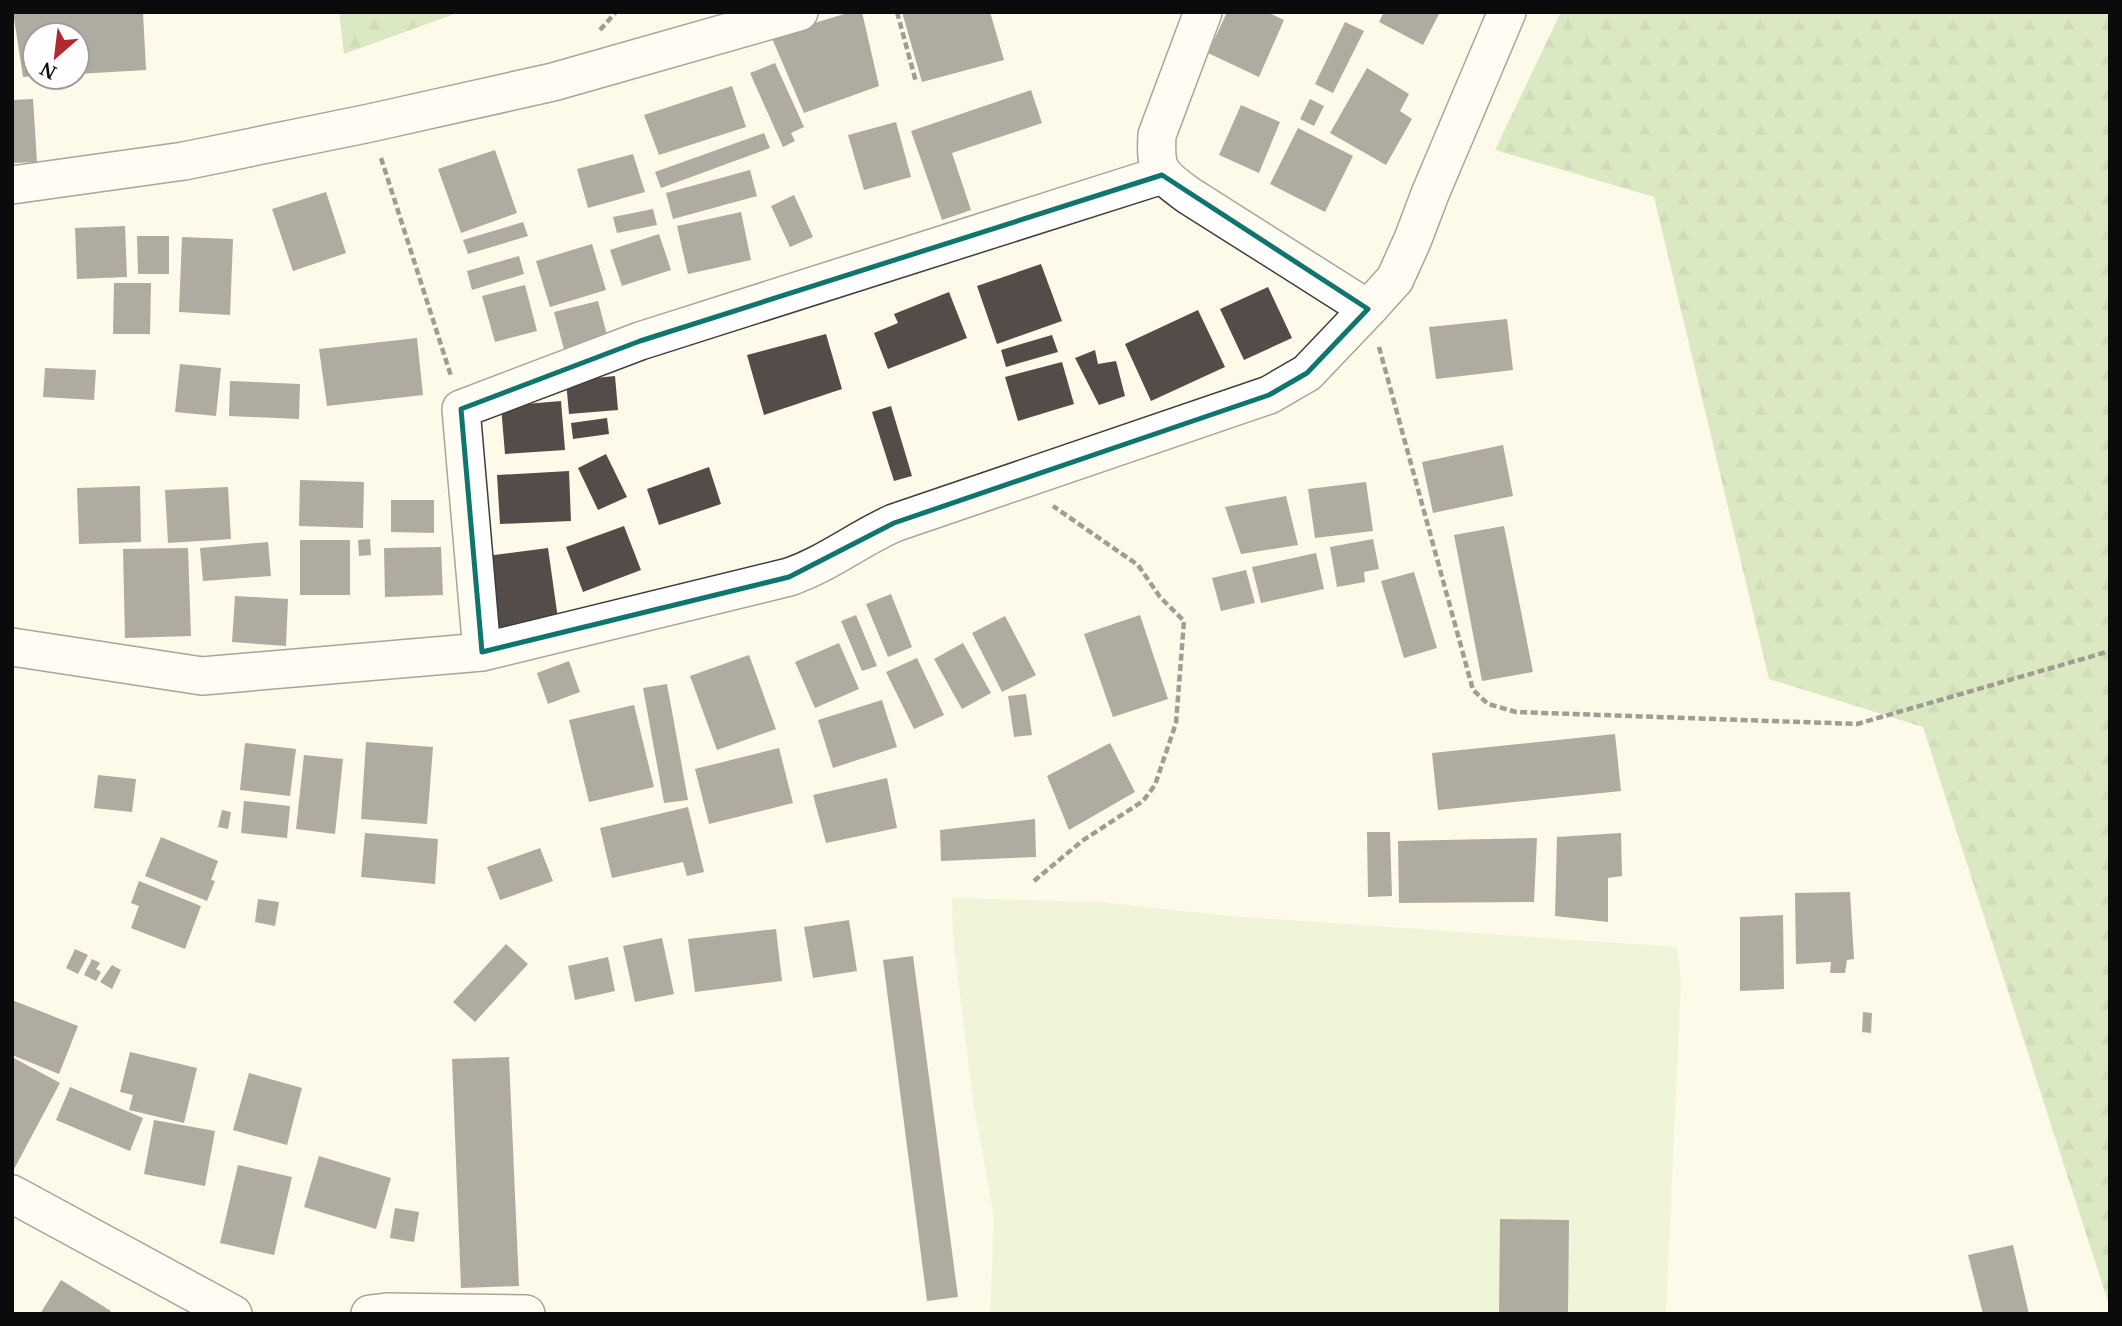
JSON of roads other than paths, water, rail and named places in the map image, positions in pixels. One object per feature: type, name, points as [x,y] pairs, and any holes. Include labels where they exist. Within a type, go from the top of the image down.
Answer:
[{"type":"street","points":[[12,185],[184,161],[370,123],[553,82],[799,12]]},
{"type":"street","points":[[1203,12],[1157,135],[1156,157],[1162,175],[1188,195],[1368,309]]},
{"type":"street","points":[[12,647],[202,676],[482,652],[789,577],[810,570],[894,523],[1269,395],[1307,373],[1395,279],[1507,12]]},
{"type":"street","points":[[482,652],[461,409],[640,341],[1162,175]]},
{"type":"street","points":[[12,1194],[233,1314]]},
{"type":"street","points":[[370,1314],[526,1314]]}]
